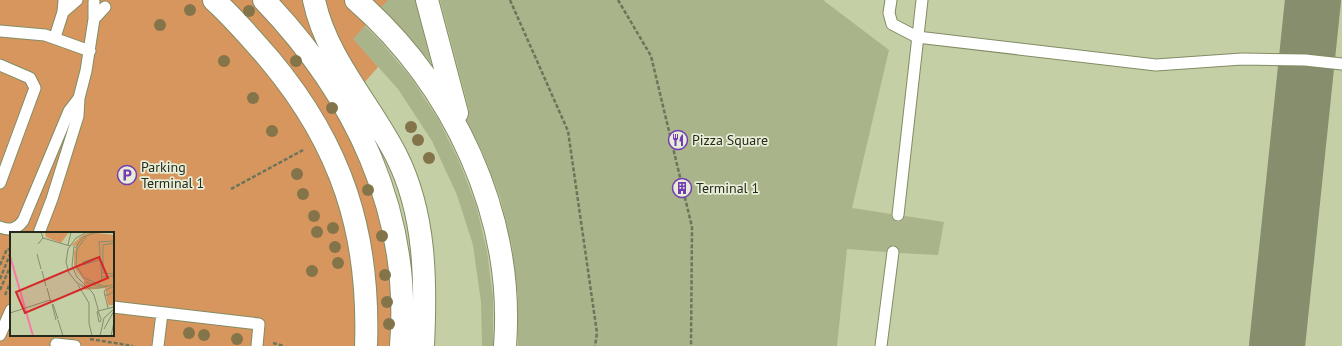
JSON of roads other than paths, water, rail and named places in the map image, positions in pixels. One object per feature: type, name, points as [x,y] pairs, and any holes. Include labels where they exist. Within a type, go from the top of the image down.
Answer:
[{"type":"street","points":[[214,0],[244,29],[284,77],[311,115],[325,139],[343,179],[358,233],[366,299],[366,346]]},
{"type":"street","points":[[264,0],[340,80],[396,155],[405,176],[418,219],[422,241],[422,346]]},
{"type":"street","points":[[314,0],[340,80],[382,187],[394,227],[401,264],[403,300],[401,346]]},
{"type":"street","points":[[356,0],[395,38],[415,62],[450,114],[480,179],[491,213],[500,258],[505,298],[505,346]]},
{"type":"street","points":[[427,0],[464,142]]},
{"type":"street","points":[[401,264],[423,264]]},
{"type":"lane","points":[[55,37],[63,12],[64,0]]},
{"type":"lane","points":[[63,12],[76,0]]},
{"type":"lane","points":[[891,0],[889,14],[892,24],[918,37],[1156,65],[1242,59],[1305,60],[1342,64]]},
{"type":"lane","points":[[898,215],[922,0]]},
{"type":"lane","points":[[39,232],[54,192],[78,116],[79,98],[90,51],[94,19],[94,2]]},
{"type":"lane","points":[[94,19],[105,7]]},
{"type":"lane","points":[[0,31],[55,37],[90,51]]},
{"type":"lane","points":[[0,64],[30,78],[35,88],[0,183]]},
{"type":"lane","points":[[0,227],[9,230],[15,229],[23,221],[69,111],[79,98]]},
{"type":"lane","points":[[881,346],[893,252]]},
{"type":"lane","points":[[114,308],[259,324],[257,346]]},
{"type":"lane","points":[[0,335],[10,312]]},
{"type":"lane","points":[[158,346],[162,313]]},
{"type":"lane","points":[[56,344],[79,342]]},
{"type":"place","name":"Pizza Square","points":[[678,140]]},
{"type":"place","name":"Parking Terminal 1","points":[[127,175]]},
{"type":"place","name":"Terminal 1","points":[[682,188]]}]
